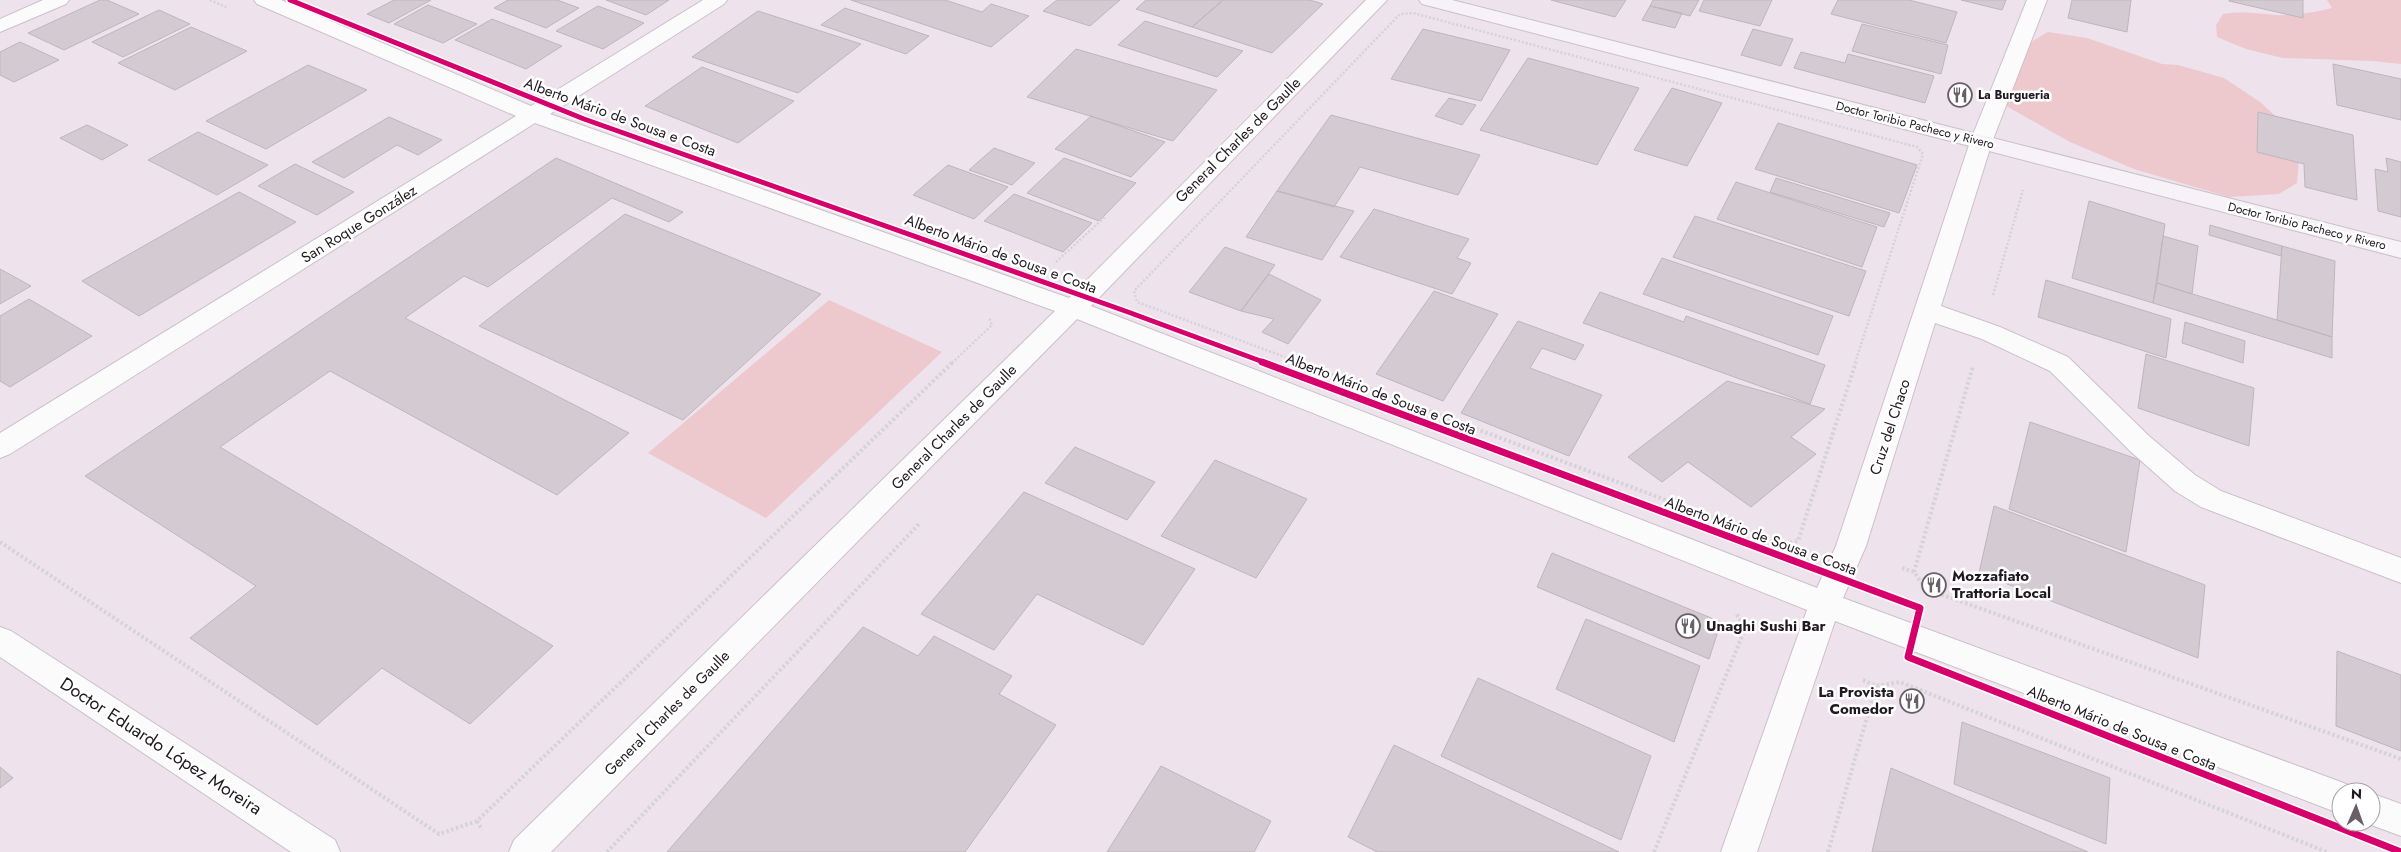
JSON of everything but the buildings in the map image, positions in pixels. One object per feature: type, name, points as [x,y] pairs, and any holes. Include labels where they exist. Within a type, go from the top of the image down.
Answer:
[{"type":"main road","name":"Doctor Toribio Pacheco y Rivero","points":[[1429,0],[2401,250]]},
{"type":"street","points":[[0,26],[59,0]]},
{"type":"street","name":"Alberto Mário de Sousa e Costa","points":[[264,0],[533,115],[1072,308],[1825,604],[2331,794]]},
{"type":"street","name":"San Roque González","points":[[0,447],[717,0]]},
{"type":"street","name":"General Charles de Gaulle","points":[[527,852],[1072,308],[1377,0]]},
{"type":"street","name":"Cruz del Chaco","points":[[1739,852],[1825,604],[1851,546],[1981,142],[2037,0]]},
{"type":"street","points":[[1927,311],[1992,333],[2059,364],[2139,443],[2185,483],[2211,498],[2401,571]]},
{"type":"street","name":"Doctor Eduardo López Moreira","points":[[0,640],[322,852]]},
{"type":"street","points":[[2381,813],[2401,820]]},
{"type":"path","points":[[210,0],[237,12]]},
{"type":"path","points":[[1798,541],[1923,154],[1917,148],[1413,13],[1400,14],[1134,291],[1137,302],[1783,544],[1798,541],[1806,542]]},
{"type":"path","points":[[1990,304],[2026,180]]},
{"type":"path","points":[[0,542],[438,834],[476,821],[992,325],[989,316]]},
{"type":"path","points":[[1914,572],[1974,362]]},
{"type":"path","points":[[607,852],[922,521]]},
{"type":"path","points":[[1902,568],[1914,572],[1926,589],[2401,759]]},
{"type":"path","points":[[1924,596],[1926,589]]},
{"type":"path","points":[[1727,610],[1736,614],[1745,629],[1754,633]]},
{"type":"path","points":[[1654,852],[1745,629]]},
{"type":"path","points":[[1863,680],[1876,686],[1900,682],[2326,852]]},
{"type":"path","points":[[1828,852],[1876,686]]},
{"type":"path","points":[[476,821],[482,830]]},
{"type":"shaded area","points":[[2327,0],[2401,0],[2401,64],[2373,61],[2283,58],[2246,49],[2217,37],[2216,25],[2223,14],[2242,12],[2281,15],[2303,14],[2332,8]]},
{"type":"shaded area","points":[[2048,32],[2087,38],[2162,64],[2178,65],[2224,78],[2260,102],[2291,130],[2299,159],[2297,183],[2279,194],[2229,197],[2134,169],[2070,142],[2008,107],[1999,92],[2028,44]]},
{"type":"shaded area","points":[[829,300],[942,352],[766,518],[648,453]]},
{"type":"cycle path","points":[[290,0],[584,119],[1128,312],[1920,608],[1908,657],[2401,852]]},
{"type":"place","name":"La Burgueria","points":[[1960,95]]},
{"type":"place","name":"Mozzafiato Trattoria Local","points":[[1934,585]]},
{"type":"place","name":"Unaghi Sushi Bar","points":[[1688,626]]},
{"type":"place","name":"La Provista Comedor","points":[[1912,701]]}]
